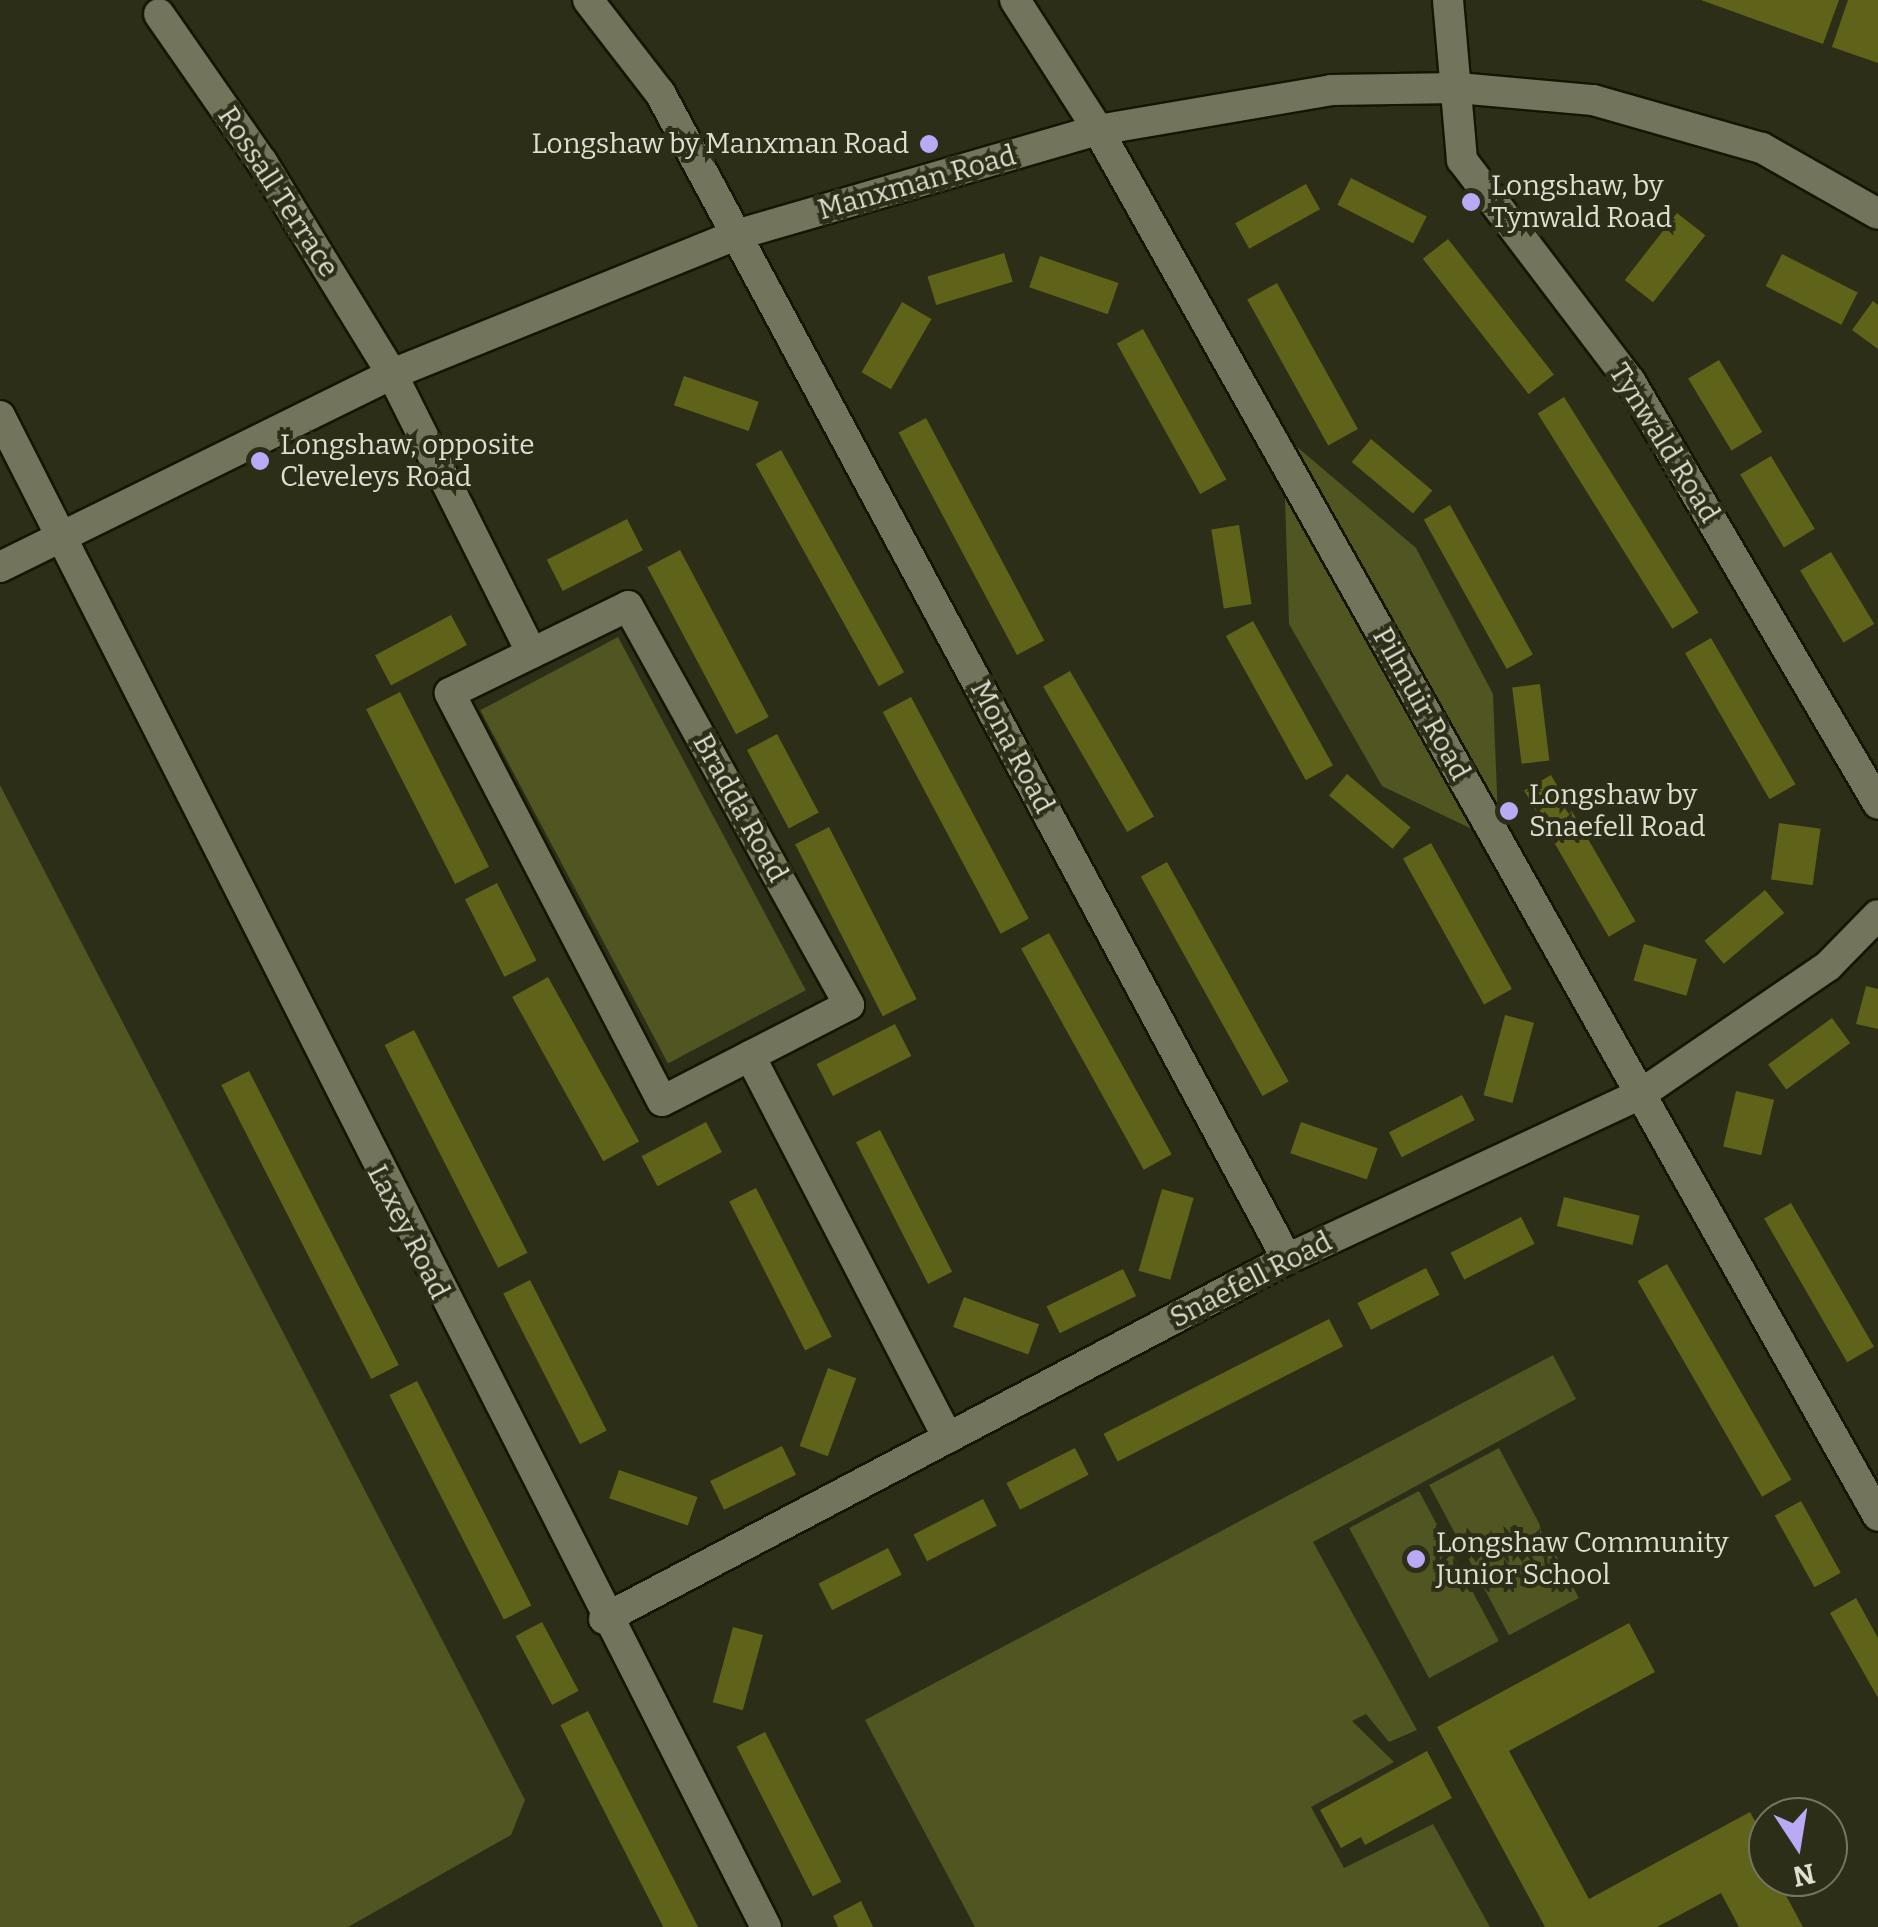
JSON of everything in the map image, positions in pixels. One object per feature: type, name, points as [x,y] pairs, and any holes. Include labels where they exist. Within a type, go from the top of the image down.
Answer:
[{"type":"street","name":"Mona Road","points":[[588,0],[660,92],[1287,1259]]},
{"type":"street","name":"Pilmuir Road","points":[[1016,0],[1098,130],[1878,1516]]},
{"type":"street","name":"Tynwald Road","points":[[1448,0],[1462,160],[1630,382],[1878,804]]},
{"type":"street","name":"Rossall Terrace","points":[[159,14],[262,162],[392,374]]},
{"type":"street","name":"Manxman Road","points":[[0,566],[56,535],[392,374],[736,235],[1098,130],[1331,90],[1458,88],[1593,100],[1762,148],[1878,214]]},
{"type":"street","points":[[392,374],[532,653]]},
{"type":"street","name":"Laxey Road","points":[[0,416],[56,535],[604,1619],[766,1927]]},
{"type":"street","name":"Bradda Road","points":[[628,606],[849,1005],[662,1101],[450,693],[532,653],[628,606]]},
{"type":"street","name":"Snaefell Road","points":[[604,1619],[1287,1259],[1640,1094],[1828,966],[1878,915]]},
{"type":"street","points":[[750,1056],[948,1438]]},
{"type":"green space","points":[[1283,435],[1416,548],[1493,694],[1499,842],[1382,786],[1289,624]]},
{"type":"green space","points":[[618,637],[806,990],[668,1063],[480,710]]},
{"type":"green space","points":[[0,785],[525,1800],[511,1835],[348,1927],[0,1927]]},
{"type":"green space","points":[[1553,1355],[1576,1399],[1313,1542],[1417,1730],[1389,1742],[1366,1714],[1352,1721],[1394,1762],[1311,1807],[1344,1868],[1433,1824],[1490,1927],[975,1927],[865,1720]]},
{"type":"green space","points":[[1499,1448],[1579,1598],[1509,1635],[1429,1485]]},
{"type":"green space","points":[[1419,1491],[1499,1641],[1429,1678],[1349,1528]]},
{"type":"building","points":[[1701,0],[1839,0],[1823,44]]},
{"type":"building","points":[[1848,0],[1878,0],[1878,63],[1832,47]]},
{"type":"building","points":[[1351,178],[1427,217],[1413,243],[1337,205]]},
{"type":"building","points":[[1306,184],[1320,209],[1249,249],[1235,223]]},
{"type":"building","points":[[1677,213],[1705,235],[1653,302],[1625,280]]},
{"type":"building","points":[[1448,239],[1554,375],[1529,394],[1423,259]]},
{"type":"building","points":[[1004,253],[1013,282],[936,305],[927,276]]},
{"type":"building","points":[[1782,254],[1858,293],[1841,325],[1766,286]]},
{"type":"building","points":[[1040,256],[1118,283],[1108,314],[1029,287]]},
{"type":"building","points":[[1277,283],[1358,429],[1328,446],[1247,299]]},
{"type":"building","points":[[1873,301],[1878,305],[1878,349],[1852,330]]},
{"type":"building","points":[[902,302],[931,319],[891,389],[862,372]]},
{"type":"building","points":[[1143,329],[1226,479],[1200,494],[1117,344]]},
{"type":"building","points":[[1719,360],[1762,432],[1731,451],[1688,379]]},
{"type":"building","points":[[684,376],[759,402],[749,431],[674,405]]},
{"type":"building","points":[[1564,397],[1699,612],[1672,629],[1538,413]]},
{"type":"building","points":[[926,418],[1044,641],[1017,655],[899,433]]},
{"type":"building","points":[[1371,439],[1432,490],[1413,513],[1352,462]]},
{"type":"building","points":[[781,450],[904,672],[879,686],[756,464]]},
{"type":"building","points":[[1771,456],[1815,529],[1784,547],[1740,475]]},
{"type":"building","points":[[1450,505],[1533,655],[1507,669],[1424,520]]},
{"type":"building","points":[[627,519],[643,550],[563,591],[547,560]]},
{"type":"building","points":[[1239,525],[1252,604],[1224,608],[1211,529]]},
{"type":"building","points":[[680,550],[769,717],[736,734],[647,567]]},
{"type":"building","points":[[1831,552],[1874,624],[1843,643],[1800,571]]},
{"type":"building","points":[[451,615],[467,645],[391,685],[375,655]]},
{"type":"building","points":[[1253,621],[1333,765],[1306,780],[1226,636]]},
{"type":"building","points":[[1711,638],[1796,784],[1770,799],[1685,653]]},
{"type":"building","points":[[1070,671],[1154,816],[1127,832],[1043,686]]},
{"type":"building","points":[[1540,684],[1549,760],[1522,764],[1512,687]]},
{"type":"building","points":[[400,692],[489,867],[455,884],[366,709]]},
{"type":"building","points":[[911,697],[1029,919],[1001,934],[883,712]]},
{"type":"building","points":[[777,734],[819,813],[789,829],[747,750]]},
{"type":"building","points":[[1347,774],[1411,827],[1393,849],[1329,795]]},
{"type":"building","points":[[1551,775],[1636,921],[1609,937],[1524,791]]},
{"type":"building","points":[[1779,823],[1821,829],[1813,885],[1771,879]]},
{"type":"building","points":[[829,827],[917,999],[883,1016],[795,844]]},
{"type":"building","points":[[1431,843],[1512,989],[1484,1005],[1403,859]]},
{"type":"building","points":[[1167,862],[1289,1082],[1262,1096],[1141,877]]},
{"type":"building","points":[[497,883],[536,961],[504,977],[465,899]]},
{"type":"building","points":[[1765,890],[1784,913],[1724,964],[1704,941]]},
{"type":"building","points":[[1049,933],[1172,1154],[1144,1170],[1021,949]]},
{"type":"building","points":[[1644,944],[1697,959],[1686,996],[1634,981]]},
{"type":"building","points":[[548,977],[639,1141],[603,1161],[512,997]]},
{"type":"building","points":[[1866,986],[1878,989],[1878,1029],[1856,1024]]},
{"type":"building","points":[[1505,1015],[1534,1023],[1512,1103],[1484,1095]]},
{"type":"building","points":[[1832,1018],[1850,1043],[1786,1090],[1768,1064]]},
{"type":"building","points":[[895,1024],[911,1056],[833,1096],[817,1064]]},
{"type":"building","points":[[414,1030],[527,1253],[498,1268],[385,1045]]},
{"type":"building","points":[[249,1071],[399,1365],[371,1379],[221,1085]]},
{"type":"building","points":[[1736,1091],[1774,1100],[1761,1155],[1723,1147]]},
{"type":"building","points":[[1462,1095],[1475,1120],[1402,1157],[1389,1132]]},
{"type":"building","points":[[706,1122],[722,1152],[658,1186],[642,1156]]},
{"type":"building","points":[[1301,1122],[1378,1148],[1367,1180],[1290,1153]]},
{"type":"building","points":[[880,1130],[952,1272],[928,1284],[856,1142]]},
{"type":"building","points":[[756,1188],[832,1337],[805,1350],[729,1202]]},
{"type":"building","points":[[1162,1189],[1194,1198],[1170,1280],[1139,1271]]},
{"type":"building","points":[[1564,1197],[1640,1216],[1632,1245],[1557,1226]]},
{"type":"building","points":[[1791,1203],[1874,1347],[1847,1362],[1764,1218]]},
{"type":"building","points":[[1521,1217],[1535,1244],[1464,1280],[1451,1253]]},
{"type":"building","points":[[1667,1264],[1792,1480],[1762,1497],[1638,1281]]},
{"type":"building","points":[[1426,1268],[1440,1295],[1371,1330],[1357,1303]]},
{"type":"building","points":[[1123,1269],[1136,1296],[1060,1333],[1047,1306]]},
{"type":"building","points":[[530,1280],[607,1431],[580,1444],[503,1294]]},
{"type":"building","points":[[964,1297],[1039,1324],[1028,1354],[953,1327]]},
{"type":"building","points":[[1329,1319],[1343,1347],[1118,1461],[1104,1434]]},
{"type":"building","points":[[828,1368],[856,1378],[828,1456],[800,1446]]},
{"type":"building","points":[[417,1381],[531,1606],[504,1620],[389,1395]]},
{"type":"building","points":[[782,1446],[796,1475],[724,1510],[710,1481]]},
{"type":"building","points":[[1075,1448],[1089,1475],[1020,1510],[1006,1483]]},
{"type":"building","points":[[619,1470],[697,1497],[688,1525],[609,1498]]},
{"type":"building","points":[[983,1499],[997,1526],[927,1561],[914,1534]]},
{"type":"building","points":[[1801,1501],[1841,1573],[1815,1587],[1775,1516]]},
{"type":"building","points":[[888,1548],[902,1575],[832,1610],[819,1583]]},
{"type":"building","points":[[1856,1598],[1878,1638],[1878,1698],[1830,1613]]},
{"type":"building","points":[[542,1622],[579,1691],[552,1705],[516,1636]]},
{"type":"building","points":[[1629,1623],[1655,1672],[1509,1751],[1589,1899],[1748,1813],[1748,1897],[1787,1897],[1803,1927],[1739,1927],[1721,1893],[1657,1927],[1545,1927],[1437,1727]]},
{"type":"building","points":[[733,1627],[763,1635],[743,1710],[713,1702]]},
{"type":"building","points":[[588,1711],[698,1927],[663,1927],[560,1725]]},
{"type":"building","points":[[765,1732],[841,1882],[813,1896],[736,1747]]},
{"type":"building","points":[[1427,1751],[1452,1798],[1365,1845],[1361,1837],[1341,1848],[1320,1810]]},
{"type":"building","points":[[861,1901],[873,1927],[838,1927],[833,1916]]},
{"type":"place","name":"Longshaw by Manxman Road","points":[[929,144]]},
{"type":"place","name":"Longshaw, by Tynwald Road","points":[[1471,202]]},
{"type":"place","name":"Longshaw, opposite Cleveleys Road","points":[[260,461]]},
{"type":"place","name":"Longshaw by Snaefell Road","points":[[1509,811]]},
{"type":"place","name":"Longshaw Community Junior School","points":[[1416,1559]]}]
